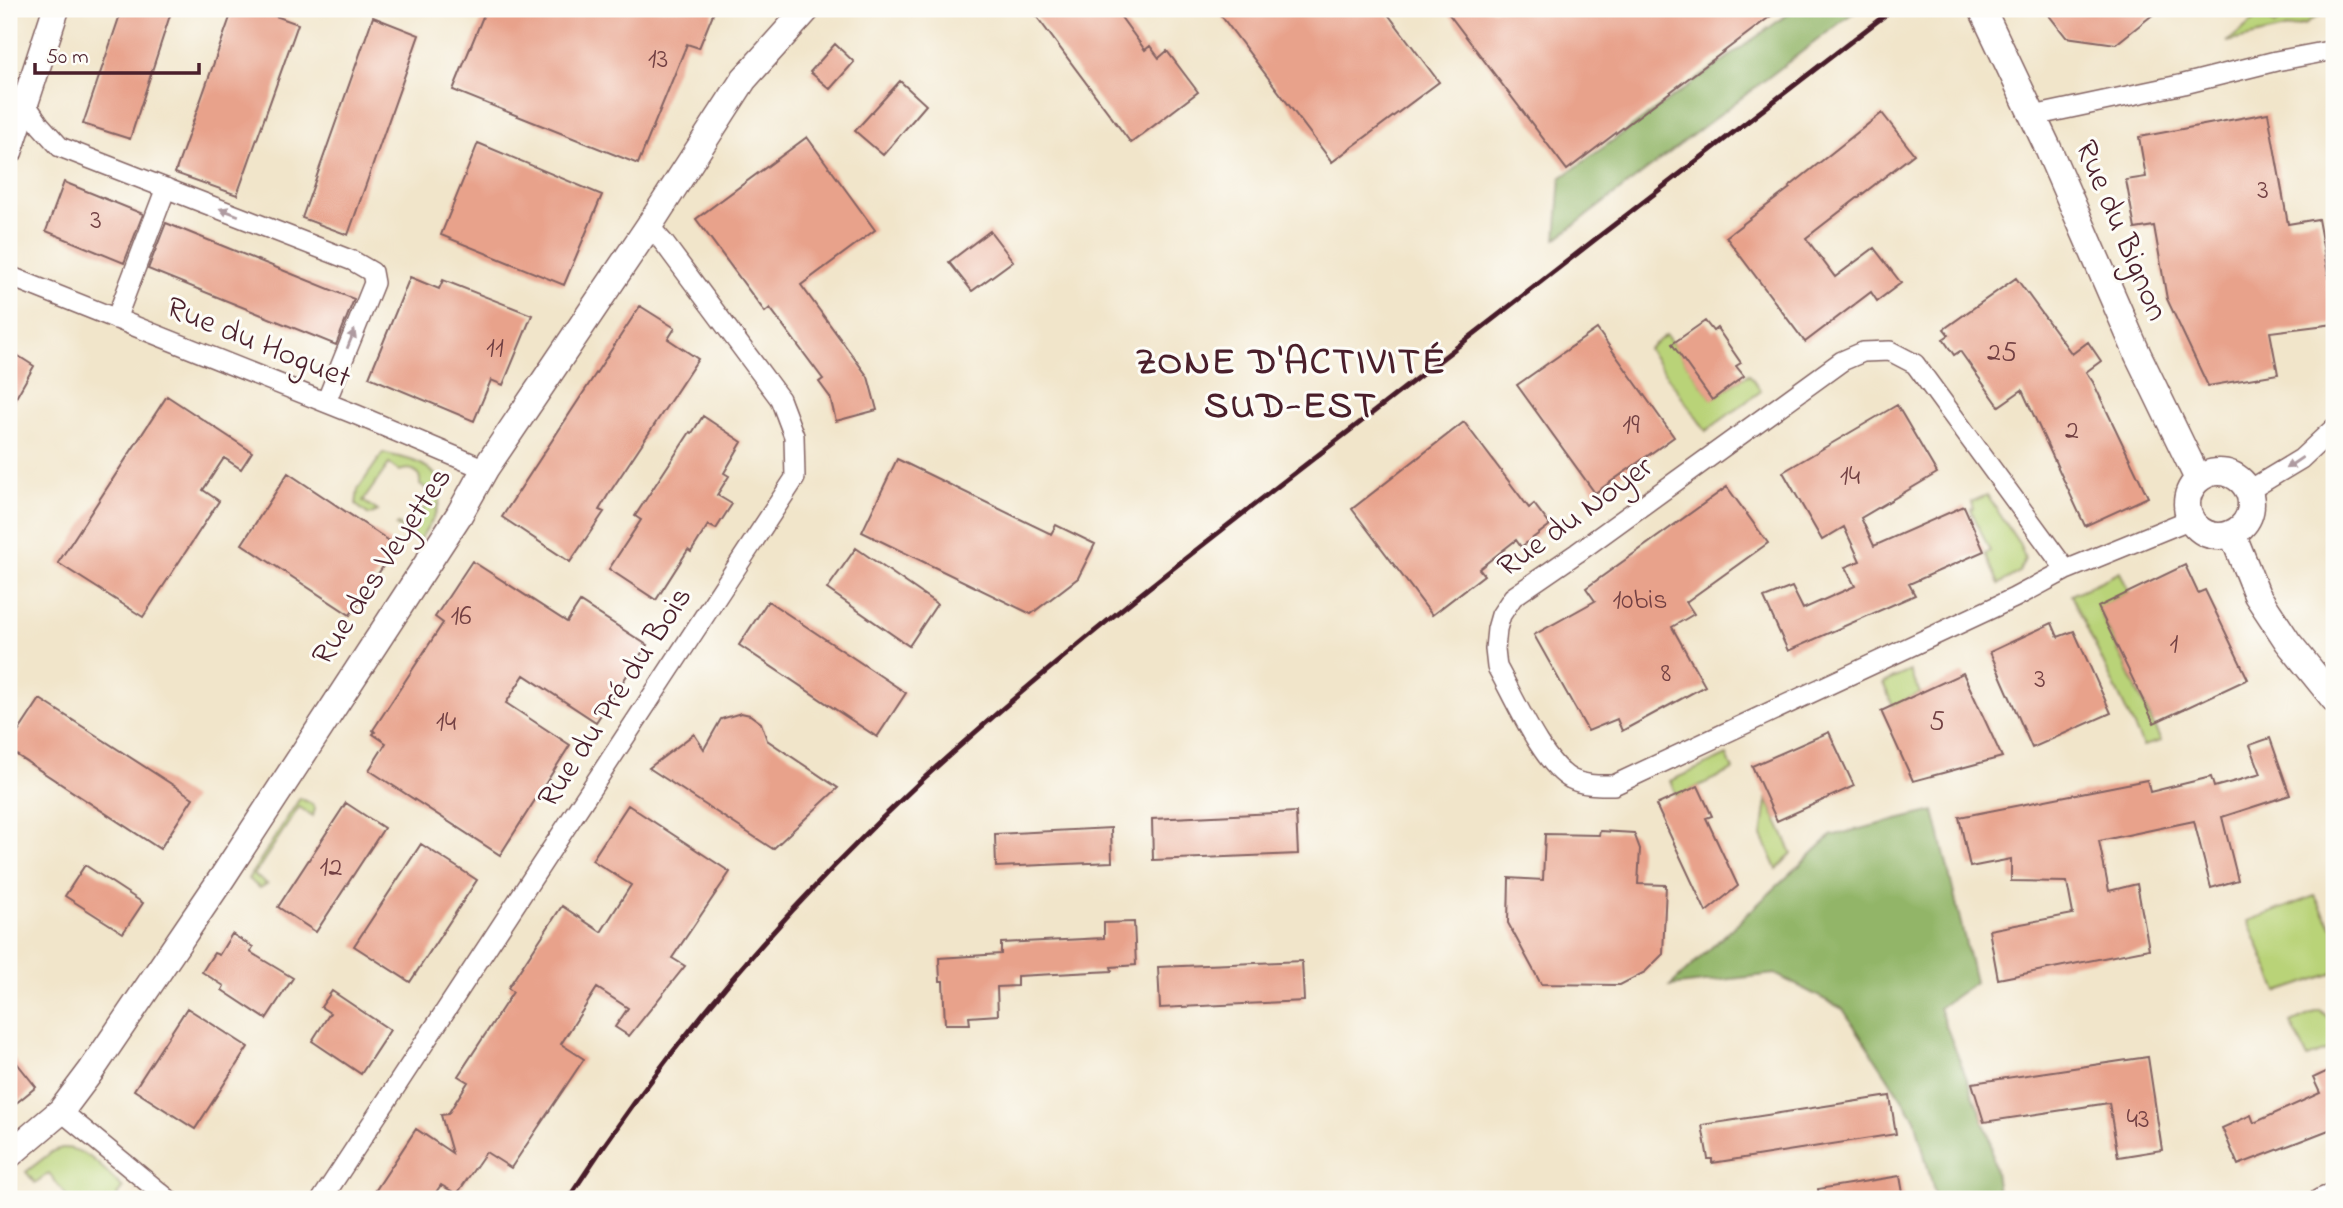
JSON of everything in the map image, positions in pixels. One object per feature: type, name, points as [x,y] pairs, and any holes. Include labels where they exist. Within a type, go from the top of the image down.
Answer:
[{"type":"street","points":[[9,152],[56,9]]},
{"type":"street","name":"Rue des Veyettes","points":[[9,1155],[61,1111],[133,1012],[459,514],[485,469],[649,226],[744,79],[807,9]]},
{"type":"street","name":"Rue du Bignon","points":[[1982,9],[2033,116],[2138,355],[2198,479]]},
{"type":"street","points":[[2033,116],[2334,50]]},
{"type":"street","points":[[25,103],[60,147],[353,261],[372,272],[374,283],[326,402]]},
{"type":"street","points":[[116,320],[166,188]]},
{"type":"street","name":"Rue du Pré du Bois","points":[[322,1199],[795,478],[794,436],[780,399],[649,226]]},
{"type":"street","name":"Rue du Hoguet","points":[[9,276],[326,402],[485,469]]},
{"type":"street","name":"Rue du Noyer","points":[[2066,570],[1915,364],[1890,351],[1863,352],[1842,361],[1513,597],[1501,615],[1497,629],[1497,667],[1551,763],[1572,779],[1590,785],[1614,785],[2014,598],[2066,570],[2186,521],[2192,521]]},
{"type":"street","points":[[2248,491],[2301,459],[2334,428]]},
{"type":"street","points":[[2222,472],[2241,480],[2248,491],[2251,502],[2249,514],[2244,524],[2232,533],[2221,536],[2210,534],[2192,521],[2187,503],[2189,492],[2198,479],[2207,474],[2222,472]]},
{"type":"street","points":[[2232,533],[2257,595],[2288,642],[2334,698]]},
{"type":"street","points":[[61,1111],[168,1199]]},
{"type":"street","points":[[2319,1199],[2334,1193]]},
{"type":"green space","points":[[1795,9],[1858,9],[1556,239],[1561,178]]},
{"type":"green space","points":[[2298,9],[2328,9],[2306,24],[2227,42],[2264,12],[2274,25]]},
{"type":"green space","points":[[1666,335],[1712,399],[1749,374],[1761,391],[1706,431],[1648,349]]},
{"type":"green space","points":[[383,453],[416,462],[437,477],[440,498],[437,509],[419,540],[396,526],[398,524],[410,531],[433,493],[420,484],[419,476],[414,471],[399,471],[389,464],[363,501],[378,511],[369,515],[356,505],[358,489]]},
{"type":"green space","points":[[1987,495],[2020,545],[2025,559],[2019,572],[1999,584],[1985,554],[1990,551],[1971,510],[1971,502]]},
{"type":"green space","points":[[2120,572],[2129,592],[2098,608],[2161,741],[2143,746],[2071,595]]},
{"type":"green space","points":[[1910,671],[1920,693],[1893,706],[1883,683]]},
{"type":"green space","points":[[1727,755],[1733,770],[1677,796],[1670,781]]},
{"type":"green space","points":[[300,798],[312,804],[315,809],[313,816],[299,807],[254,875],[267,884],[260,888],[248,879]]},
{"type":"green space","points":[[1767,800],[1792,853],[1777,869],[1762,836]]},
{"type":"green space","points":[[1934,811],[1975,982],[1939,1008],[1990,1138],[1999,1199],[1936,1199],[1915,1119],[1843,1009],[1775,974],[1670,986],[1831,836]]},
{"type":"green space","points":[[2315,896],[2334,928],[2334,973],[2278,992],[2248,921]]},
{"type":"green space","points":[[2320,1010],[2334,1023],[2334,1048],[2308,1058],[2291,1023]]},
{"type":"green space","points":[[62,1148],[80,1152],[103,1168],[123,1188],[117,1195],[120,1199],[69,1199],[49,1173],[35,1183],[26,1172],[53,1151]]},
{"type":"building","points":[[122,9],[172,9],[130,139],[83,124]]},
{"type":"building","points":[[233,9],[256,9],[298,24],[237,195],[175,173]]},
{"type":"building","points":[[486,9],[715,9],[699,48],[687,44],[638,164],[453,90]]},
{"type":"building","points":[[1031,9],[1115,9],[1145,50],[1150,46],[1159,58],[1167,51],[1198,92],[1131,143]]},
{"type":"building","points":[[1216,9],[1384,9],[1439,82],[1332,162]]},
{"type":"building","points":[[1445,9],[1780,9],[1567,170]]},
{"type":"building","points":[[2044,9],[2160,9],[2116,44],[2066,37]]},
{"type":"building","points":[[373,17],[419,35],[348,235],[302,218]]},
{"type":"building","points":[[835,44],[854,62],[830,89],[810,72]]},
{"type":"building","points":[[900,81],[926,105],[883,155],[855,131]]},
{"type":"building","points":[[1882,113],[1914,154],[1806,238],[1835,277],[1874,248],[1901,283],[1877,301],[1871,292],[1805,342],[1726,237]]},
{"type":"building","points":[[2268,113],[2288,224],[2318,219],[2334,307],[2334,324],[2270,332],[2278,374],[2208,386],[2167,299],[2154,226],[2135,229],[2126,180],[2146,177],[2139,137]]},
{"type":"building","points":[[807,137],[875,230],[801,285],[868,377],[877,410],[836,421],[830,397],[819,382],[823,379],[770,308],[765,312],[696,219]]},
{"type":"building","points":[[478,143],[602,195],[564,285],[441,235]]},
{"type":"building","points":[[64,182],[143,214],[124,263],[46,231]]},
{"type":"building","points":[[166,223],[354,299],[336,345],[148,269]]},
{"type":"building","points":[[990,231],[1013,261],[972,291],[949,262]]},
{"type":"building","points":[[410,277],[439,289],[443,280],[532,315],[503,385],[491,380],[474,421],[369,377]]},
{"type":"building","points":[[2016,278],[2072,354],[2088,342],[2101,361],[2086,372],[2148,497],[2085,526],[2022,390],[1999,406],[1960,351],[1954,355],[1943,339],[1949,335],[1944,329]]},
{"type":"building","points":[[640,306],[675,328],[668,339],[698,359],[608,495],[599,510],[604,512],[570,562],[502,517]]},
{"type":"building","points":[[1705,321],[1713,331],[1717,328],[1741,363],[1736,366],[1744,376],[1712,400],[1672,344]]},
{"type":"building","points":[[1597,329],[1674,437],[1595,493],[1517,385]]},
{"type":"building","points":[[9,350],[34,366],[9,410]]},
{"type":"building","points":[[167,396],[252,452],[241,469],[224,458],[203,490],[219,501],[143,617],[58,563]]},
{"type":"building","points":[[1897,405],[1937,473],[1861,518],[1874,546],[1964,506],[1984,551],[1909,584],[1915,595],[1788,651],[1764,598],[1792,587],[1803,609],[1855,586],[1845,567],[1860,561],[1844,527],[1822,540],[1783,472]]},
{"type":"building","points":[[703,416],[742,442],[724,473],[729,476],[717,495],[732,504],[716,529],[708,525],[691,552],[688,550],[656,600],[609,569],[641,520],[635,516]]},
{"type":"building","points":[[1464,422],[1529,508],[1534,504],[1550,525],[1521,547],[1516,540],[1479,569],[1484,575],[1432,615],[1352,509]]},
{"type":"building","points":[[897,459],[1051,534],[1056,525],[1095,544],[1078,578],[1031,614],[862,532]]},
{"type":"building","points":[[288,473],[397,546],[350,615],[242,544]]},
{"type":"building","points":[[1727,487],[1768,543],[1686,602],[1694,614],[1672,627],[1705,686],[1622,731],[1617,719],[1588,731],[1534,635],[1595,601],[1586,588]]},
{"type":"building","points":[[856,548],[937,604],[909,646],[827,589]]},
{"type":"building","points":[[472,561],[567,622],[580,602],[647,645],[596,722],[524,675],[506,703],[570,745],[500,855],[369,770],[386,743],[373,734],[373,730],[443,623],[435,617]]},
{"type":"building","points":[[2185,565],[2198,593],[2205,590],[2248,679],[2154,723],[2098,607]]},
{"type":"building","points":[[768,601],[906,693],[877,737],[739,645]]},
{"type":"building","points":[[2052,623],[2058,637],[2074,631],[2111,713],[2032,748],[1990,652]]},
{"type":"building","points":[[1963,673],[2002,757],[1913,781],[1881,711]]},
{"type":"building","points":[[40,699],[193,798],[160,849],[9,750]]},
{"type":"building","points":[[741,713],[750,715],[761,723],[767,740],[838,788],[773,849],[649,768],[694,734],[704,749],[721,719]]},
{"type":"building","points":[[1829,732],[1854,786],[1777,821],[1752,766]]},
{"type":"building","points":[[2270,738],[2290,795],[2222,817],[2238,880],[2211,888],[2194,821],[2099,841],[2109,891],[2137,884],[2149,949],[1998,979],[1989,930],[2073,914],[2067,882],[2011,881],[2011,859],[1970,867],[1959,817],[2147,780],[2150,792],[2211,777],[2214,787],[2261,774],[2250,745]]},
{"type":"building","points":[[1698,786],[1712,816],[1706,818],[1738,886],[1706,912],[1656,805]]},
{"type":"building","points":[[346,803],[384,828],[316,932],[278,907]]},
{"type":"building","points":[[628,805],[730,872],[672,958],[685,966],[629,1036],[615,1027],[628,1008],[597,988],[561,1044],[584,1059],[511,1168],[486,1152],[457,1194],[441,1185],[431,1199],[370,1199],[416,1129],[452,1153],[441,1115],[448,1114],[468,1082],[458,1076],[513,992],[508,988],[562,906],[601,932],[631,885],[592,860]]},
{"type":"building","points":[[1296,812],[1298,854],[1153,860],[1152,819]]},
{"type":"building","points":[[1111,828],[1112,862],[996,867],[995,834]]},
{"type":"building","points":[[1600,831],[1634,833],[1640,849],[1638,884],[1666,885],[1663,954],[1645,972],[1620,985],[1541,984],[1508,923],[1509,878],[1543,880],[1545,834],[1599,835]]},
{"type":"building","points":[[421,844],[477,880],[410,982],[354,946]]},
{"type":"building","points":[[85,865],[143,903],[123,933],[65,896]]},
{"type":"building","points":[[1134,922],[1136,965],[1111,967],[1112,971],[1017,976],[1017,986],[997,987],[998,1015],[969,1017],[970,1024],[945,1024],[939,958],[1001,954],[1001,943],[1104,938],[1104,923]]},
{"type":"building","points":[[232,934],[253,947],[250,952],[293,978],[266,1019],[222,990],[224,986],[202,972],[214,953],[219,955]]},
{"type":"building","points":[[1302,961],[1304,1001],[1160,1008],[1158,967]]},
{"type":"building","points":[[332,991],[390,1030],[361,1074],[312,1041],[330,1013],[321,1007]]},
{"type":"building","points":[[187,1008],[248,1047],[195,1129],[134,1090]]},
{"type":"building","points":[[9,1053],[36,1087],[9,1109]]},
{"type":"building","points":[[2148,1057],[2162,1150],[2118,1157],[2109,1103],[1984,1122],[1972,1083]]},
{"type":"building","points":[[2330,1070],[2334,1080],[2334,1128],[2238,1165],[2222,1128],[2251,1115],[2254,1123],[2320,1093],[2313,1078]]},
{"type":"building","points":[[1890,1096],[1896,1134],[1712,1163],[1712,1159],[1708,1159],[1702,1125]]},
{"type":"building","points":[[1900,1176],[1904,1199],[1819,1199],[1818,1189]]},
{"type":"railway","points":[[568,1199],[646,1087],[777,928],[872,828],[973,734],[1079,644],[1188,557],[1893,9]]},
{"type":"district","name":"ZONE D'ACTIVITÉ SUD-EST","points":[[1291,386]]}]
